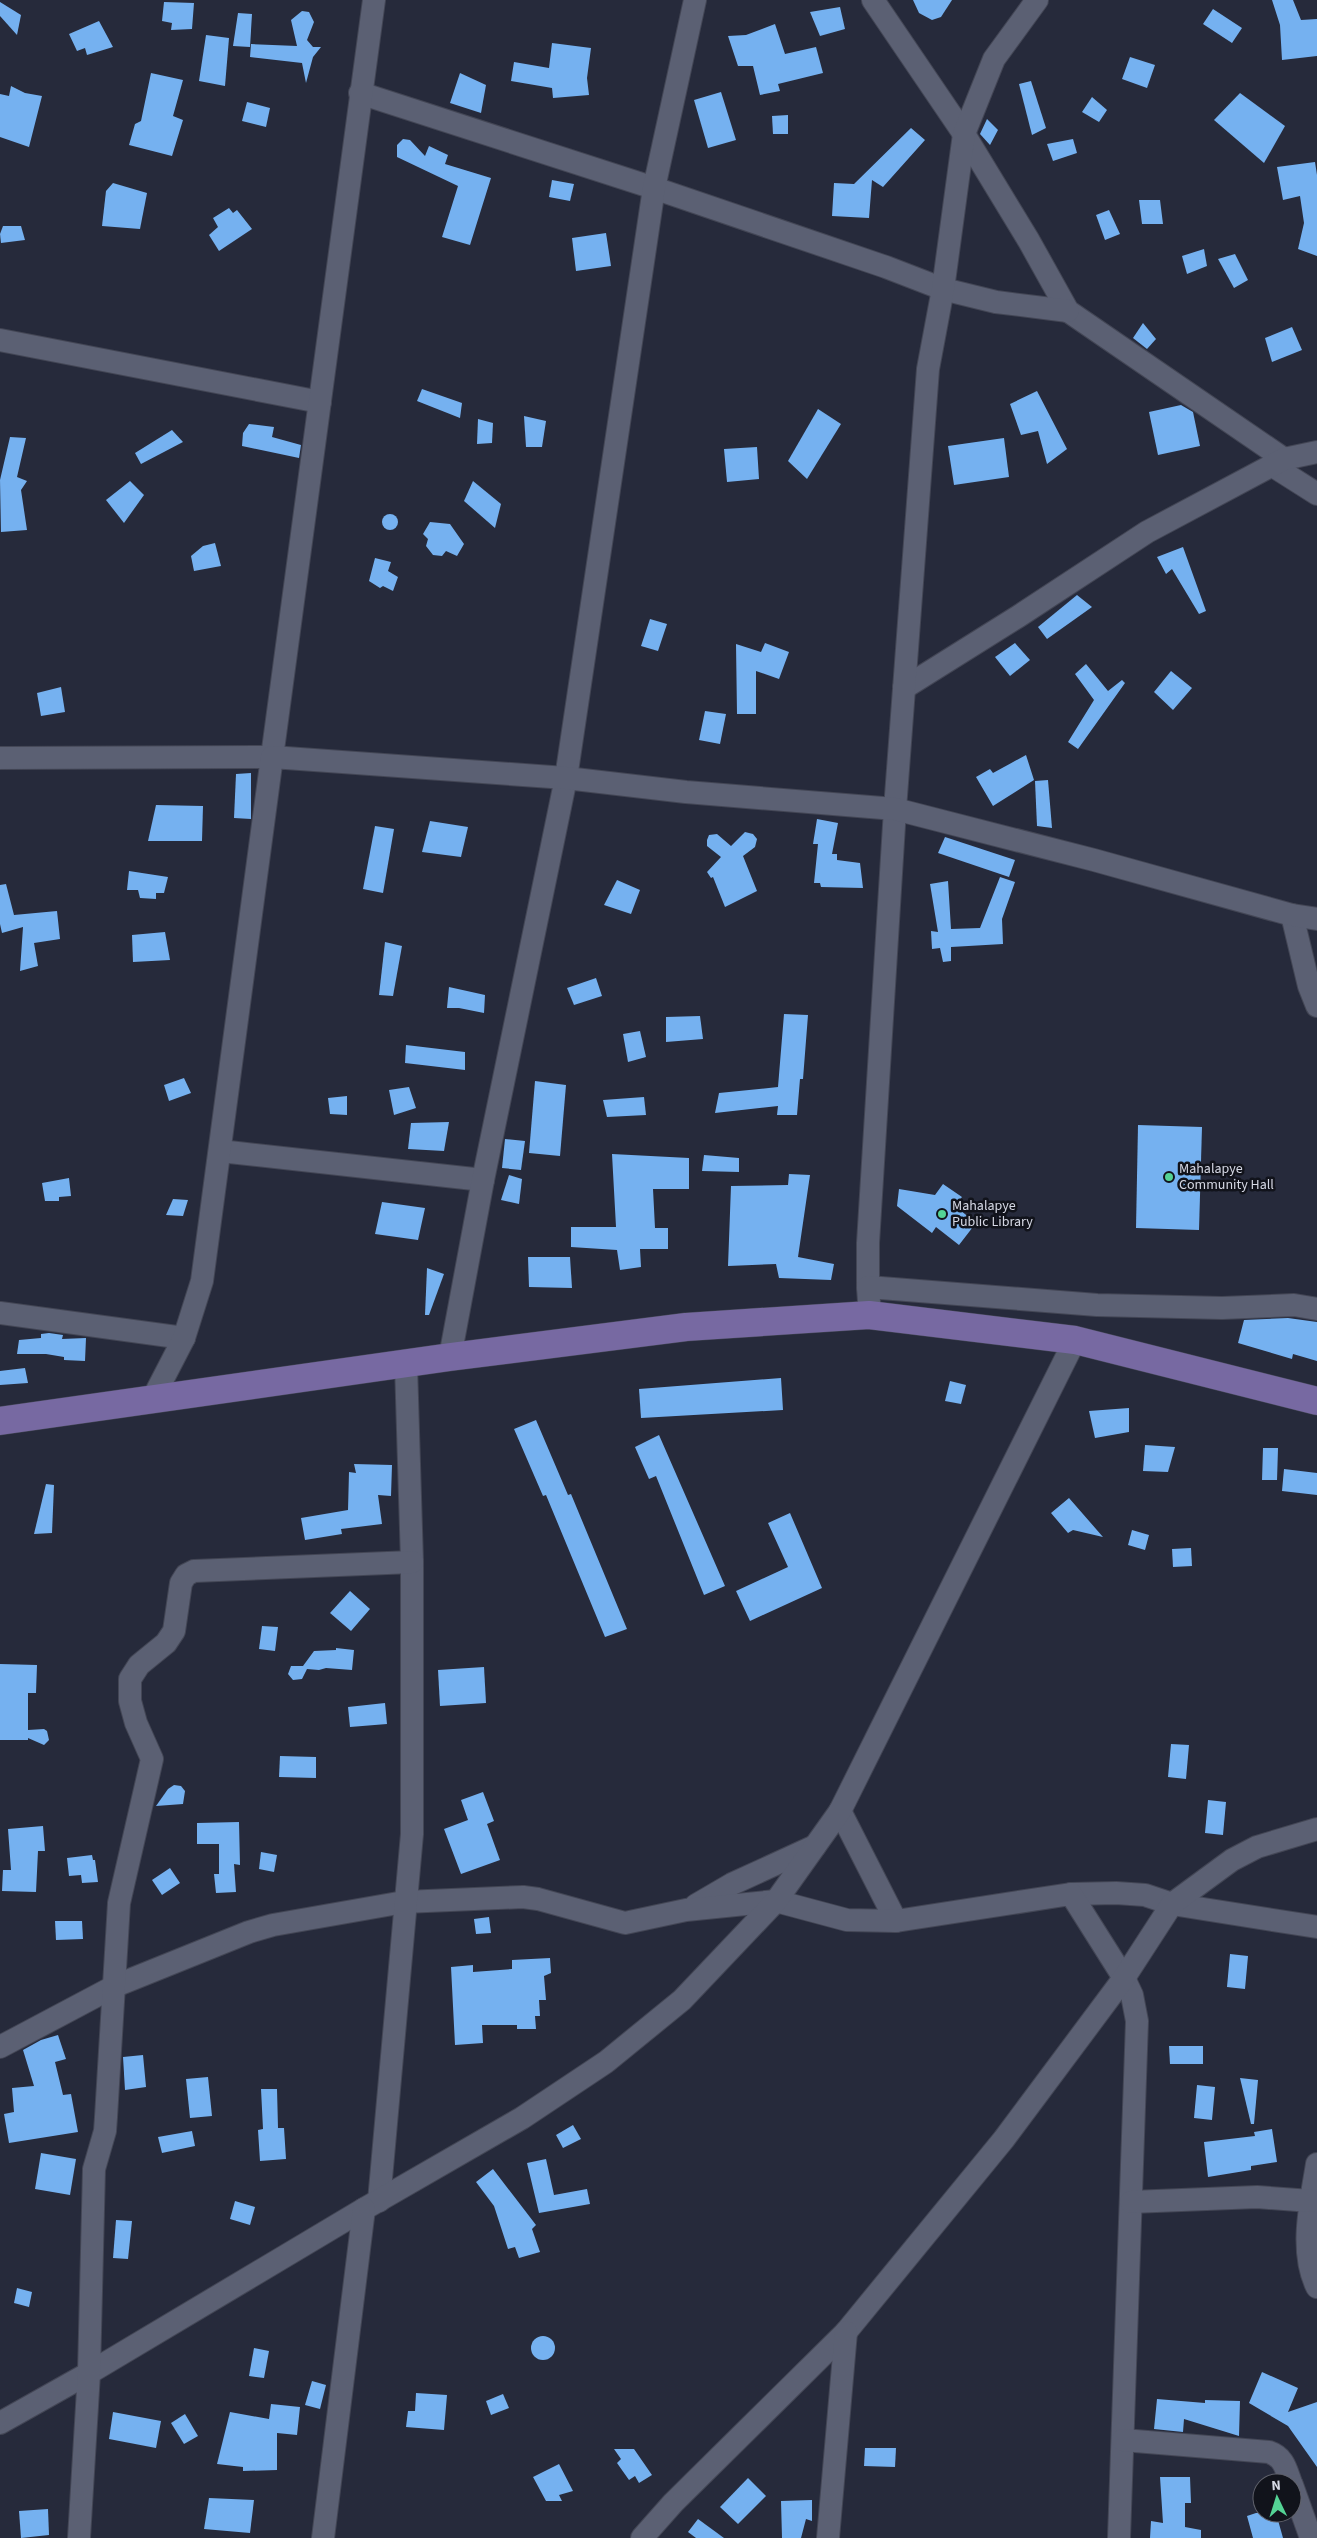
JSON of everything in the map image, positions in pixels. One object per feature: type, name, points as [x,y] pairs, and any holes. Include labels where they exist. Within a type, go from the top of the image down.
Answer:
[{"type":"main road","points":[[0,1421],[406,1365],[450,1357],[686,1327],[869,1315],[1075,1340],[1317,1401]]},
{"type":"street","points":[[152,1400],[184,1338],[202,1282],[360,93],[374,0]]},
{"type":"street","points":[[450,1357],[483,1180],[566,778],[654,188],[695,0]]},
{"type":"street","points":[[872,0],[964,134],[1029,241],[1068,311],[1278,462],[1317,494]]},
{"type":"street","points":[[869,1315],[868,1243],[895,809],[928,369],[943,289],[964,134],[994,59],[1037,0]]},
{"type":"street","points":[[360,93],[654,188],[886,267],[943,289],[996,302],[1068,311]]},
{"type":"street","points":[[0,340],[320,402]]},
{"type":"street","points":[[904,688],[1019,616],[1147,532],[1278,462],[1317,452]]},
{"type":"street","points":[[0,758],[272,757],[566,778],[686,792],[895,809],[1094,860],[1292,915],[1317,919]]},
{"type":"street","points":[[1292,915],[1309,986],[1317,1006]]},
{"type":"street","points":[[220,1151],[483,1180]]},
{"type":"street","points":[[868,1287],[1097,1305],[1222,1308],[1294,1305],[1317,1309]]},
{"type":"street","points":[[0,1312],[184,1338]]},
{"type":"street","points":[[0,2423],[89,2373],[371,2205],[522,2118],[606,2062],[682,2000],[776,1900],[840,1810],[1075,1340]]},
{"type":"street","points":[[323,2538],[371,2205],[412,1834],[412,1562],[406,1365]]},
{"type":"street","points":[[80,2538],[89,2373],[94,2169],[105,2131],[119,1903],[152,1759],[136,1723],[130,1702],[130,1679],[139,1665],[166,1643],[174,1631],[182,1583],[186,1575],[194,1571],[412,1562]]},
{"type":"street","points":[[840,1810],[896,1921]]},
{"type":"street","points":[[642,2538],[673,2503],[846,2332],[1004,2138],[1124,1978],[1172,1904],[1232,1860],[1257,1847],[1317,1829]]},
{"type":"street","points":[[686,1910],[732,1884],[816,1846]]},
{"type":"street","points":[[0,2047],[115,1986],[257,1930],[404,1902],[523,1897],[538,1899],[625,1923],[686,1910],[776,1900],[847,1920],[896,1921],[1071,1894],[1116,1893],[1145,1895],[1172,1904],[1317,1927]]},
{"type":"street","points":[[1071,1894],[1124,1978],[1132,1995],[1137,2021],[1119,2538]]},
{"type":"street","points":[[1317,2164],[1308,2252],[1313,2279],[1317,2288]]},
{"type":"street","points":[[1131,2202],[1258,2197],[1313,2213]]},
{"type":"street","points":[[828,2538],[846,2332]]},
{"type":"street","points":[[1123,2440],[1269,2452],[1277,2455],[1283,2461],[1288,2473]]},
{"type":"street","points":[[1302,2512],[1311,2538]]},
{"type":"building","points":[[913,0],[952,0],[941,17],[932,20],[919,13]]},
{"type":"building","points":[[1272,0],[1293,0],[1301,20],[1317,19],[1317,56],[1282,60],[1280,25]]},
{"type":"building","points":[[0,2],[21,15],[17,35],[0,16]]},
{"type":"building","points":[[164,2],[194,3],[192,29],[171,30],[172,23],[162,21]]},
{"type":"building","points":[[840,7],[845,29],[820,36],[810,12]]},
{"type":"building","points":[[1213,9],[1242,28],[1232,43],[1203,24]]},
{"type":"building","points":[[302,11],[309,12],[314,22],[307,40],[313,47],[321,47],[313,57],[306,83],[302,63],[250,57],[251,44],[297,46],[291,20]]},
{"type":"building","points":[[238,13],[252,14],[250,47],[233,46]]},
{"type":"building","points":[[99,21],[113,47],[87,55],[85,48],[77,51],[69,34]]},
{"type":"building","points":[[775,24],[785,54],[816,47],[823,73],[778,84],[780,91],[760,95],[753,66],[738,66],[728,36],[746,35]]},
{"type":"building","points":[[206,35],[229,38],[225,86],[199,81]]},
{"type":"building","points":[[552,43],[591,48],[587,78],[589,95],[553,98],[552,88],[511,81],[514,62],[549,68]]},
{"type":"building","points":[[1130,57],[1155,65],[1147,88],[1122,79]]},
{"type":"building","points":[[151,73],[183,80],[173,116],[183,120],[172,156],[129,145],[135,124],[141,121]]},
{"type":"building","points":[[460,73],[486,85],[481,113],[450,103]]},
{"type":"building","points":[[1031,81],[1046,128],[1032,135],[1019,84]]},
{"type":"building","points":[[11,86],[25,93],[42,96],[29,147],[0,137],[0,94],[9,96]]},
{"type":"building","points":[[721,92],[736,140],[708,148],[694,100]]},
{"type":"building","points":[[1240,93],[1285,126],[1264,163],[1214,120]]},
{"type":"building","points":[[1092,97],[1107,110],[1099,122],[1082,112]]},
{"type":"building","points":[[247,102],[270,108],[266,127],[242,121]]},
{"type":"building","points":[[788,115],[788,134],[773,134],[772,116]]},
{"type":"building","points":[[987,119],[998,130],[990,145],[980,134]]},
{"type":"building","points":[[911,128],[925,140],[883,187],[872,180],[869,218],[832,216],[834,183],[854,184]]},
{"type":"building","points":[[403,139],[410,140],[425,156],[429,146],[448,155],[445,164],[491,178],[470,245],[442,237],[458,186],[397,157],[397,145]]},
{"type":"building","points":[[1073,139],[1077,153],[1053,161],[1047,144]]},
{"type":"building","points":[[1315,162],[1317,175],[1317,256],[1298,249],[1304,223],[1300,196],[1283,200],[1277,167]]},
{"type":"building","points":[[552,180],[574,184],[570,201],[549,197]]},
{"type":"building","points":[[113,183],[147,193],[140,229],[102,226],[106,191]]},
{"type":"building","points":[[1139,200],[1160,200],[1163,224],[1142,224]]},
{"type":"building","points":[[229,208],[233,213],[237,210],[252,229],[219,251],[209,235],[218,227],[213,218]]},
{"type":"building","points":[[1109,210],[1120,234],[1105,240],[1096,215]]},
{"type":"building","points":[[3,226],[21,226],[25,240],[1,243],[0,234]]},
{"type":"building","points":[[606,233],[611,266],[576,271],[572,238]]},
{"type":"building","points":[[1204,249],[1207,266],[1187,274],[1182,256]]},
{"type":"building","points":[[1235,254],[1248,280],[1234,288],[1218,259]]},
{"type":"building","points":[[1143,323],[1156,339],[1147,349],[1133,338]]},
{"type":"building","points":[[1292,327],[1302,350],[1272,362],[1265,338]]},
{"type":"building","points":[[422,389],[462,403],[460,418],[417,401]]},
{"type":"building","points":[[1037,391],[1067,449],[1047,464],[1038,431],[1021,435],[1010,404]]},
{"type":"building","points":[[1181,405],[1193,412],[1200,446],[1158,455],[1149,412]]},
{"type":"building","points":[[818,409],[841,424],[807,479],[788,461]]},
{"type":"building","points":[[524,416],[546,421],[542,447],[526,447]]},
{"type":"building","points":[[478,419],[493,423],[492,443],[477,444]]},
{"type":"building","points":[[249,424],[274,427],[272,437],[301,445],[299,458],[242,446],[243,433]]},
{"type":"building","points":[[172,430],[183,442],[141,464],[135,453]]},
{"type":"building","points":[[10,437],[26,438],[17,477],[27,481],[21,490],[27,530],[1,532],[0,480]]},
{"type":"building","points":[[1004,438],[1009,477],[954,485],[948,446]]},
{"type":"building","points":[[757,447],[759,479],[727,482],[724,449]]},
{"type":"building","points":[[130,481],[144,495],[124,523],[106,500]]},
{"type":"building","points":[[473,481],[501,504],[495,528],[464,501]]},
{"type":"building","points":[[387,514],[393,514],[398,519],[396,528],[387,530],[382,525],[382,519]]},
{"type":"building","points":[[430,522],[450,524],[464,544],[457,556],[446,551],[442,556],[433,555],[426,546],[428,539],[423,534]]},
{"type":"building","points":[[215,543],[221,566],[194,571],[191,556],[203,546]]},
{"type":"building","points":[[1183,547],[1206,611],[1199,614],[1172,569],[1166,574],[1157,557]]},
{"type":"building","points":[[375,558],[391,562],[388,571],[398,577],[393,591],[383,586],[380,588],[369,581]]},
{"type":"building","points":[[1077,595],[1092,607],[1047,639],[1038,627]]},
{"type":"building","points":[[650,619],[667,624],[658,651],[641,646]]},
{"type":"building","points":[[765,643],[789,652],[779,679],[756,671],[756,714],[737,714],[736,644],[761,652]]},
{"type":"building","points":[[1015,643],[1030,660],[1010,676],[995,657]]},
{"type":"building","points":[[1086,664],[1108,691],[1122,680],[1125,683],[1078,749],[1068,742],[1094,700],[1075,674]]},
{"type":"building","points":[[1171,671],[1192,688],[1173,710],[1154,692]]},
{"type":"building","points":[[61,687],[65,712],[41,716],[37,693]]},
{"type":"building","points":[[705,711],[726,714],[720,744],[699,740]]},
{"type":"building","points":[[1026,755],[1034,780],[993,806],[976,777],[990,769],[993,773]]},
{"type":"building","points":[[251,773],[251,819],[234,818],[236,774]]},
{"type":"building","points":[[1048,780],[1052,828],[1037,826],[1035,781]]},
{"type":"building","points":[[156,805],[203,806],[202,841],[148,841]]},
{"type":"building","points":[[817,819],[838,823],[832,854],[837,854],[837,860],[860,863],[863,888],[821,887],[820,883],[814,883],[818,844],[813,844]]},
{"type":"building","points":[[430,821],[468,827],[461,857],[422,852]]},
{"type":"building","points":[[375,826],[394,829],[383,893],[363,889]]},
{"type":"building","points":[[745,832],[753,834],[757,839],[755,847],[743,856],[757,891],[725,907],[713,877],[711,878],[707,872],[721,857],[707,846],[707,840],[709,835],[717,834],[731,846]]},
{"type":"building","points":[[945,837],[1015,860],[1009,877],[938,853]]},
{"type":"building","points":[[129,871],[168,877],[164,893],[156,893],[156,899],[140,898],[138,890],[127,890]]},
{"type":"building","points":[[1000,877],[1015,882],[1002,919],[1003,944],[951,947],[951,961],[943,962],[940,948],[932,949],[931,931],[938,932],[930,884],[948,881],[951,929],[980,928]]},
{"type":"building","points":[[617,880],[640,890],[631,914],[604,905]]},
{"type":"building","points":[[6,884],[14,915],[57,911],[60,939],[34,943],[38,966],[20,971],[23,927],[2,933],[0,924],[0,885]]},
{"type":"building","points":[[165,932],[170,960],[133,962],[132,935]]},
{"type":"building","points":[[385,942],[402,946],[393,996],[379,995]]},
{"type":"building","points":[[596,978],[602,996],[574,1005],[567,988]]},
{"type":"building","points":[[449,987],[485,995],[484,1013],[459,1008],[447,1008]]},
{"type":"building","points":[[784,1014],[808,1015],[803,1079],[800,1079],[797,1115],[777,1115],[778,1106],[715,1113],[719,1093],[778,1087]]},
{"type":"building","points":[[700,1016],[703,1039],[666,1042],[666,1017]]},
{"type":"building","points":[[640,1031],[646,1057],[628,1062],[623,1034]]},
{"type":"building","points":[[406,1045],[465,1052],[465,1070],[405,1063]]},
{"type":"building","points":[[184,1078],[191,1093],[169,1101],[164,1085]]},
{"type":"building","points":[[535,1081],[566,1085],[560,1156],[529,1153]]},
{"type":"building","points":[[409,1087],[416,1108],[394,1115],[389,1090]]},
{"type":"building","points":[[347,1096],[347,1115],[330,1114],[328,1098]]},
{"type":"building","points":[[644,1097],[646,1115],[607,1117],[603,1100]]},
{"type":"building","points":[[449,1122],[444,1151],[408,1149],[411,1123]]},
{"type":"building","name":"Mahalapye Community Hall","points":[[1138,1125],[1202,1127],[1199,1230],[1136,1228]]},
{"type":"building","points":[[505,1139],[525,1141],[521,1170],[502,1168]]},
{"type":"building","points":[[612,1154],[689,1158],[689,1189],[653,1189],[655,1228],[668,1228],[668,1249],[640,1249],[641,1267],[620,1270],[617,1250],[571,1247],[571,1227],[616,1227]]},
{"type":"building","points":[[704,1155],[739,1158],[739,1172],[702,1171]]},
{"type":"building","points":[[789,1174],[810,1175],[798,1257],[834,1264],[831,1280],[779,1278],[776,1264],[728,1266],[731,1186],[788,1185]]},
{"type":"building","points":[[509,1175],[522,1179],[519,1204],[501,1200]]},
{"type":"building","points":[[69,1178],[71,1196],[59,1197],[59,1201],[45,1201],[42,1183]]},
{"type":"building","name":"Mahalapye Public Library","points":[[943,1184],[962,1197],[955,1206],[976,1223],[959,1245],[936,1227],[932,1233],[897,1206],[899,1189],[935,1195]]},
{"type":"building","points":[[173,1199],[188,1200],[183,1216],[166,1215]]},
{"type":"building","points":[[382,1202],[425,1208],[418,1240],[375,1234]]},
{"type":"building","points":[[528,1257],[570,1257],[572,1288],[529,1287]]},
{"type":"building","points":[[427,1268],[444,1274],[429,1315],[425,1315]]},
{"type":"building","points":[[1288,1318],[1317,1322],[1317,1361],[1293,1354],[1292,1359],[1238,1343],[1244,1320]]},
{"type":"building","points":[[41,1334],[63,1335],[62,1339],[86,1338],[85,1361],[64,1360],[64,1357],[46,1354],[17,1354],[19,1340],[41,1338]]},
{"type":"building","points":[[25,1368],[28,1383],[0,1385],[0,1371]]},
{"type":"building","points":[[781,1378],[783,1410],[641,1418],[639,1389]]},
{"type":"building","points":[[950,1381],[966,1385],[961,1404],[945,1401]]},
{"type":"building","points":[[1129,1408],[1129,1432],[1095,1438],[1089,1411]]},
{"type":"building","points":[[536,1420],[568,1495],[571,1494],[627,1629],[605,1637],[546,1495],[543,1496],[514,1429]]},
{"type":"building","points":[[659,1435],[725,1586],[704,1595],[656,1476],[649,1479],[635,1447]]},
{"type":"building","points":[[1145,1445],[1175,1447],[1168,1472],[1143,1471]]},
{"type":"building","points":[[1263,1448],[1278,1448],[1277,1480],[1262,1480]]},
{"type":"building","points":[[354,1464],[392,1465],[391,1496],[378,1495],[382,1524],[341,1529],[342,1534],[305,1540],[301,1518],[348,1510],[349,1472],[356,1473]]},
{"type":"building","points":[[1284,1469],[1317,1473],[1317,1495],[1282,1491]]},
{"type":"building","points":[[46,1484],[54,1485],[52,1533],[34,1534]]},
{"type":"building","points":[[1069,1498],[1103,1537],[1073,1530],[1068,1533],[1051,1513]]},
{"type":"building","points":[[790,1513],[822,1588],[750,1621],[736,1591],[788,1567],[768,1523]]},
{"type":"building","points":[[1132,1530],[1149,1535],[1145,1550],[1128,1545]]},
{"type":"building","points":[[1191,1548],[1192,1566],[1173,1567],[1172,1549]]},
{"type":"building","points":[[350,1591],[370,1609],[351,1631],[330,1613]]},
{"type":"building","points":[[262,1626],[278,1627],[275,1651],[259,1649]]},
{"type":"building","points":[[336,1648],[354,1650],[352,1670],[307,1669],[302,1679],[293,1680],[288,1674],[291,1666],[303,1666],[314,1651],[336,1650]]},
{"type":"building","points":[[0,1664],[37,1665],[36,1693],[28,1693],[28,1730],[44,1729],[47,1731],[49,1740],[44,1745],[28,1738],[28,1740],[0,1740]]},
{"type":"building","points":[[484,1667],[486,1703],[440,1706],[438,1670]]},
{"type":"building","points":[[385,1703],[387,1724],[350,1727],[348,1707]]},
{"type":"building","points":[[1171,1744],[1189,1745],[1186,1779],[1168,1777]]},
{"type":"building","points":[[280,1756],[316,1757],[316,1778],[279,1777]]},
{"type":"building","points":[[174,1785],[181,1786],[185,1791],[183,1804],[156,1806],[168,1789]]},
{"type":"building","points":[[483,1792],[494,1821],[487,1824],[500,1860],[461,1874],[444,1829],[468,1820],[461,1800]]},
{"type":"building","points":[[1208,1800],[1226,1802],[1223,1835],[1205,1833]]},
{"type":"building","points":[[239,1822],[240,1865],[234,1864],[236,1892],[216,1893],[214,1874],[219,1874],[219,1844],[197,1844],[197,1823]]},
{"type":"building","points":[[43,1826],[45,1851],[38,1851],[36,1892],[2,1891],[3,1870],[11,1870],[8,1829]]},
{"type":"building","points":[[261,1852],[277,1855],[274,1872],[259,1869]]},
{"type":"building","points":[[92,1855],[93,1860],[95,1860],[98,1882],[82,1883],[81,1875],[69,1876],[67,1858]]},
{"type":"building","points":[[170,1868],[180,1883],[162,1895],[152,1880]]},
{"type":"building","points":[[489,1917],[491,1933],[476,1934],[474,1919]]},
{"type":"building","points":[[55,1921],[82,1921],[83,1939],[56,1940]]},
{"type":"building","points":[[1230,1954],[1248,1956],[1245,1989],[1227,1987]]},
{"type":"building","points":[[550,1958],[551,1973],[544,1976],[546,2000],[539,2000],[540,2016],[535,2016],[536,2029],[517,2029],[517,2025],[482,2025],[483,2043],[455,2045],[451,1967],[473,1965],[473,1972],[512,1969],[512,1960]]},
{"type":"building","points":[[58,2035],[66,2059],[55,2062],[63,2095],[71,2094],[78,2132],[9,2143],[4,2114],[14,2112],[12,2088],[34,2086],[23,2050],[41,2040]]},
{"type":"building","points":[[1169,2046],[1203,2046],[1203,2064],[1170,2064]]},
{"type":"building","points":[[143,2055],[146,2087],[125,2090],[123,2057]]},
{"type":"building","points":[[208,2077],[212,2116],[190,2118],[186,2079]]},
{"type":"building","points":[[1240,2078],[1258,2080],[1254,2124],[1251,2124]]},
{"type":"building","points":[[1197,2085],[1215,2087],[1212,2120],[1194,2118]]},
{"type":"building","points":[[261,2089],[277,2089],[278,2128],[284,2128],[286,2159],[260,2161],[258,2130],[263,2129]]},
{"type":"building","points":[[573,2125],[581,2139],[563,2148],[556,2135]]},
{"type":"building","points":[[1272,2129],[1277,2162],[1251,2166],[1251,2170],[1208,2177],[1204,2142],[1255,2136],[1254,2132]]},
{"type":"building","points":[[192,2131],[195,2146],[162,2153],[158,2137]]},
{"type":"building","points":[[41,2153],[76,2159],[70,2195],[35,2189]]},
{"type":"building","points":[[546,2159],[554,2195],[587,2189],[590,2204],[539,2213],[527,2163]]},
{"type":"building","points":[[493,2169],[536,2225],[532,2229],[540,2252],[519,2258],[515,2247],[508,2249],[494,2206],[476,2182]]},
{"type":"building","points":[[235,2201],[255,2207],[250,2225],[230,2219]]},
{"type":"building","points":[[116,2220],[132,2221],[128,2259],[113,2258]]},
{"type":"building","points":[[17,2288],[32,2292],[29,2307],[14,2303]]},
{"type":"building","points":[[543,2336],[548,2337],[554,2343],[554,2353],[548,2359],[543,2360],[538,2359],[532,2353],[531,2348],[532,2343],[538,2337]]},
{"type":"building","points":[[254,2348],[269,2351],[264,2378],[249,2376]]},
{"type":"building","points":[[1262,2372],[1298,2388],[1288,2412],[1317,2402],[1317,2467],[1288,2426],[1249,2403]]},
{"type":"building","points":[[312,2381],[326,2385],[320,2409],[305,2405]]},
{"type":"building","points":[[416,2393],[447,2395],[444,2430],[406,2427],[408,2411],[415,2411]]},
{"type":"building","points":[[503,2394],[509,2408],[491,2415],[486,2401]]},
{"type":"building","points":[[1157,2399],[1205,2403],[1205,2400],[1240,2401],[1239,2436],[1184,2419],[1183,2432],[1154,2429]]},
{"type":"building","points":[[271,2404],[300,2407],[297,2435],[277,2433],[277,2470],[243,2471],[243,2467],[217,2464],[230,2412],[269,2419]]},
{"type":"building","points":[[113,2412],[161,2421],[156,2448],[109,2439]]},
{"type":"building","points":[[185,2414],[198,2436],[184,2444],[171,2423]]},
{"type":"building","points":[[865,2448],[896,2448],[895,2467],[864,2466]]},
{"type":"building","points":[[614,2449],[634,2449],[652,2475],[639,2483],[635,2476],[629,2480],[617,2463],[621,2459]]},
{"type":"building","points":[[559,2464],[573,2491],[559,2495],[562,2501],[546,2501],[533,2477]]},
{"type":"building","points":[[1160,2477],[1190,2477],[1191,2503],[1185,2503],[1185,2527],[1201,2530],[1201,2538],[1150,2538],[1151,2521],[1163,2523]]},
{"type":"building","points":[[748,2478],[766,2496],[738,2524],[720,2507]]},
{"type":"building","points":[[209,2498],[254,2500],[250,2533],[204,2529]]},
{"type":"building","points":[[812,2500],[812,2521],[806,2519],[801,2538],[782,2538],[781,2501]]},
{"type":"building","points":[[48,2509],[49,2535],[21,2538],[19,2511]]},
{"type":"building","points":[[1252,2514],[1252,2523],[1279,2523],[1283,2538],[1253,2538],[1247,2516]]},
{"type":"building","points":[[698,2519],[724,2538],[696,2538],[688,2532]]},
{"type":"place","name":"Mahalapye Community Hall","points":[[1169,1177]]},
{"type":"place","name":"Mahalapye Public Library","points":[[942,1214]]}]
